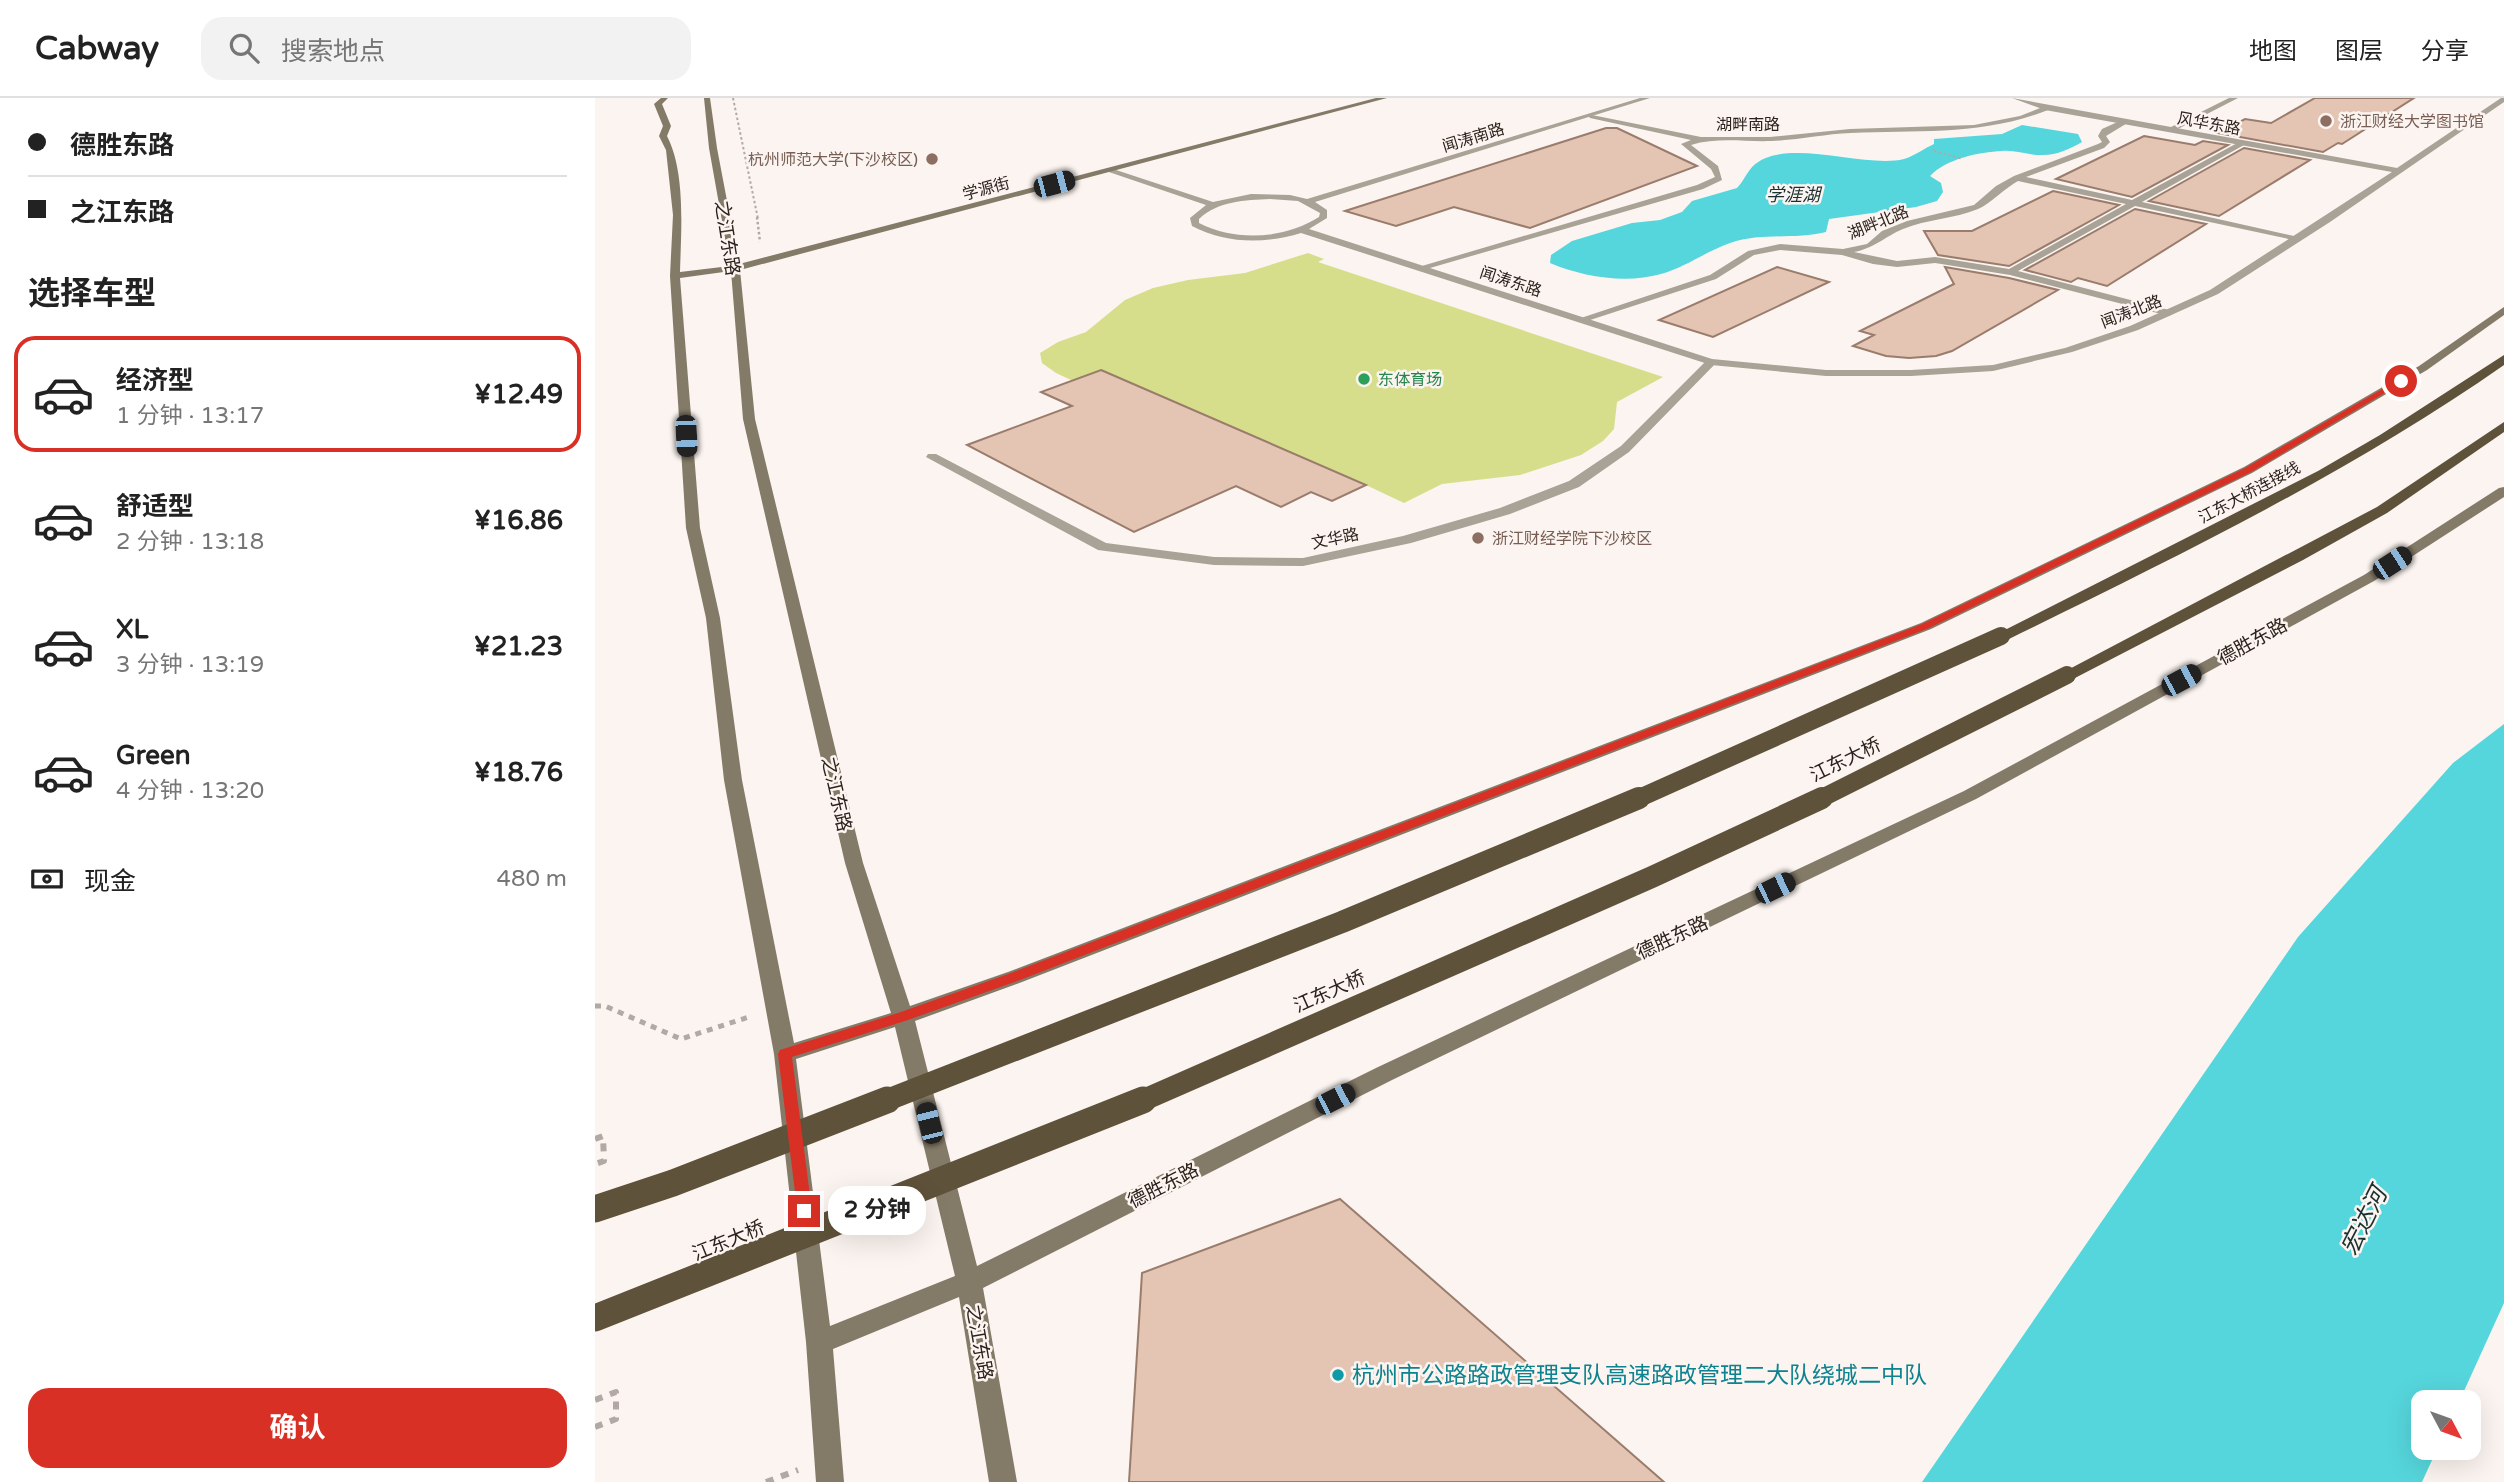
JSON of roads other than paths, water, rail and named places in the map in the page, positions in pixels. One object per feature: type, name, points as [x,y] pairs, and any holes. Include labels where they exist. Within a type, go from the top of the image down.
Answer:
[{"type":"highway","name":"江东大桥连接线","points":[[595,1209],[673,1183],[1364,912],[1800,728],[2001,636],[2181,548],[2365,450],[2504,359]]},
{"type":"highway","name":"江东大桥","points":[[595,1318],[1110,1115],[1652,877],[1878,772],[2298,557],[2370,517],[2504,426]]},
{"type":"main road","points":[[665,98],[658,104],[667,126],[663,136],[670,150],[677,215],[675,273],[694,528],[713,618],[733,780],[785,1054],[819,1342],[831,1482]]},
{"type":"main road","name":"之江东路","points":[[707,98],[713,148],[737,262],[749,419],[854,863],[903,1017],[969,1282],[1003,1482]]},
{"type":"main road","points":[[675,273],[737,262],[1365,98]]},
{"type":"main road","name":"学源街","points":[[737,262],[1384,98]]},
{"type":"main road","points":[[785,1054],[903,1017],[1015,977],[1926,626],[2248,470],[2423,368],[2504,310]]},
{"type":"main road","name":"德胜东路","points":[[819,1342],[969,1282],[1384,1074],[1970,796],[2369,578],[2504,491]]},
{"type":"street","name":"闻涛南路","points":[[1308,201],[1647,98]]},
{"type":"street","name":"风华东路","points":[[2015,98],[2045,108],[2399,171]]},
{"type":"street","points":[[2169,130],[2235,98]]},
{"type":"street","name":"闻涛北路","points":[[1710,362],[1826,373],[1912,373],[1993,368],[2068,350],[2134,328],[2214,292],[2504,99]]},
{"type":"street","name":"湖畔南路","points":[[1420,268],[1700,187],[1719,178],[1715,168],[1685,144],[1698,139],[1721,136],[1766,139],[1845,132],[1944,129],[2027,117],[2045,108]]},
{"type":"street","points":[[1590,116],[1698,139]]},
{"type":"street","name":"湖畔北路","points":[[1580,320],[1713,277],[1751,253],[1780,247],[1843,252],[1870,246],[1885,233],[1910,223],[1977,207],[1999,188],[2017,178],[2101,146],[2106,142],[2102,136],[2105,131],[2125,122]]},
{"type":"street","points":[[2010,272],[2241,143]]},
{"type":"street","points":[[1107,170],[1213,205]]},
{"type":"street","points":[[2017,178],[2298,238]]},
{"type":"street","points":[[1251,197],[1282,197],[1308,201],[1324,212],[1323,218],[1302,230],[1261,237],[1218,235],[1195,224],[1194,218],[1213,205],[1251,197]]},
{"type":"street","name":"闻涛东路","points":[[1302,230],[1710,362]]},
{"type":"street","points":[[1843,252],[1873,261],[1897,264],[1935,261],[2010,272],[2169,313]]},
{"type":"street","name":"文华路","points":[[932,457],[1103,547],[1214,561],[1303,562],[1406,540],[1505,511],[1574,484],[1625,449],[1710,362]]},
{"type":"water","name":"学涯湖","points":[[2022,125],[2078,134],[2082,142],[2051,154],[2002,151],[1963,158],[1945,165],[1930,176],[1941,183],[1943,192],[1937,201],[1916,207],[1829,219],[1826,232],[1730,243],[1679,267],[1648,277],[1605,278],[1550,263],[1551,255],[1572,241],[1632,223],[1660,220],[1682,212],[1692,201],[1737,188],[1753,166],[1767,157],[1805,153],[1868,160],[1904,159],[1934,144],[1934,139],[2002,134]]},
{"type":"water","name":"宏达河","points":[[2504,724],[2504,1303],[2464,1390],[2411,1390],[2411,1460],[2432,1460],[2422,1482],[1922,1482],[2298,937],[2453,763]]},
{"type":"place","name":"浙江财经大学图书馆","points":[[2326,121]]},
{"type":"place","name":"杭州师范大学(下沙校区)","points":[[932,159]]},
{"type":"place","name":"东体育场","points":[[1364,379]]},
{"type":"place","name":"浙江财经学院下沙校区","points":[[1478,538]]},
{"type":"place","name":"杭州市公路路政管理支队高速路政管理二大队绕城二中队","points":[[1338,1375]]}]
